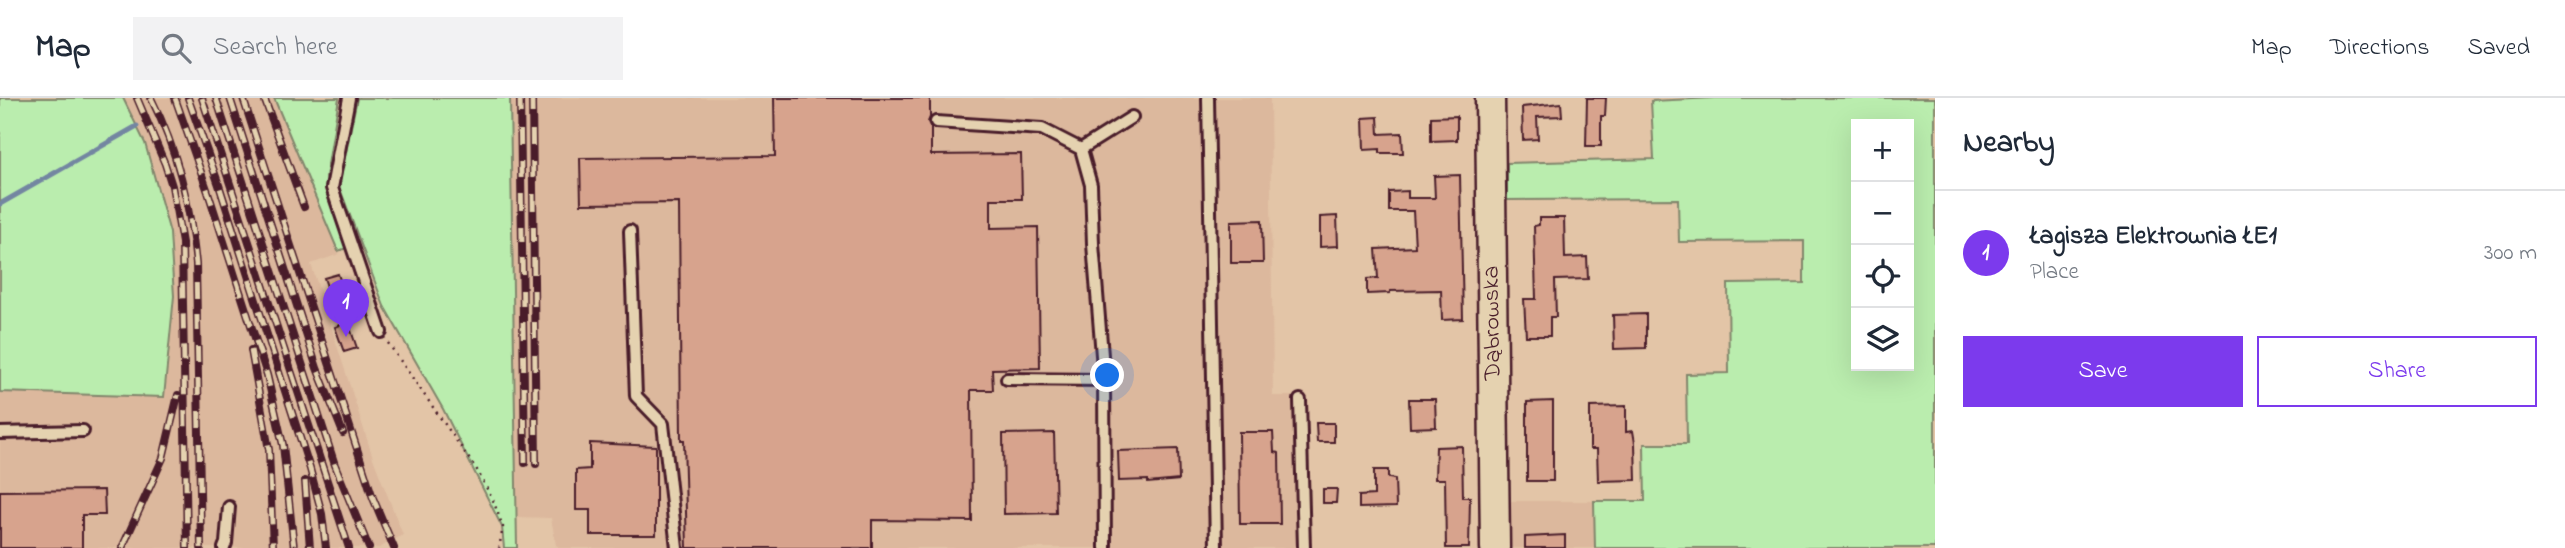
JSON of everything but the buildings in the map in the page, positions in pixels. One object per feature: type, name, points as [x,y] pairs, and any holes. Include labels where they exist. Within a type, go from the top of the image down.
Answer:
[{"type":"street","name":"Dąbrowska","points":[[1490,98],[1495,548]]},
{"type":"lane","points":[[349,98],[332,188],[381,332]]},
{"type":"lane","points":[[1208,98],[1216,548]]},
{"type":"lane","points":[[1081,149],[1132,117]]},
{"type":"lane","points":[[936,122],[1042,129],[1081,149],[1091,186],[1104,380],[1105,548]]},
{"type":"lane","points":[[630,231],[636,396],[663,424],[677,548]]},
{"type":"lane","points":[[1007,379],[1104,380]]},
{"type":"lane","points":[[1300,400],[1304,548]]},
{"type":"lane","points":[[0,433],[83,431]]},
{"type":"lane","points":[[224,548],[229,507]]},
{"type":"path","points":[[381,332],[477,470],[493,500],[503,527],[499,548]]},
{"type":"shaded area","points":[[123,98],[274,98],[339,254],[311,264],[374,461],[403,535],[379,548],[0,548],[0,392],[164,397],[145,143]]},
{"type":"shaded area","points":[[510,98],[1270,98],[1273,396],[1305,396],[1307,548],[560,548],[556,545],[551,518],[514,517]]},
{"type":"shaded area","points":[[1508,501],[1594,501],[1595,548],[1509,548]]},
{"type":"green space","points":[[0,98],[123,98],[145,143],[170,233],[174,296],[164,397],[0,392]]},
{"type":"green space","points":[[274,98],[339,98],[326,177],[347,248],[338,251]]},
{"type":"green space","points":[[357,98],[510,98],[517,548],[504,548],[502,527],[443,409],[384,306],[339,186]]},
{"type":"green space","points":[[1715,98],[1935,98],[1935,548],[1595,548],[1594,501],[1645,501],[1644,444],[1687,444],[1686,374],[1729,373],[1728,284],[1804,283],[1804,241],[1679,242],[1678,199],[1507,200],[1507,163],[1654,159],[1651,101]]},
{"type":"waterway","points":[[0,204],[137,126]]},
{"type":"railway","points":[[137,98],[172,186],[182,243],[187,548]]},
{"type":"railway","points":[[151,98],[176,158],[190,220],[196,264],[201,548]]},
{"type":"railway","points":[[175,98],[267,375],[283,445],[294,548]]},
{"type":"railway","points":[[188,98],[219,185],[310,469],[322,514],[326,548]]},
{"type":"railway","points":[[202,98],[349,548]]},
{"type":"railway","points":[[216,98],[335,465],[369,548]]},
{"type":"railway","points":[[230,98],[317,368],[343,433]]},
{"type":"railway","points":[[243,98],[373,498],[394,548]]},
{"type":"railway","points":[[264,98],[304,207]]},
{"type":"railway","points":[[520,98],[525,463]]},
{"type":"railway","points":[[532,98],[536,464]]},
{"type":"railway","points":[[251,350],[269,450],[273,548]]},
{"type":"railway","points":[[122,548],[163,458],[178,395]]},
{"type":"railway","points":[[305,481],[310,548]]},
{"type":"place","name":"Łagisza Elektrownia ŁE1","points":[[346,337]]}]
